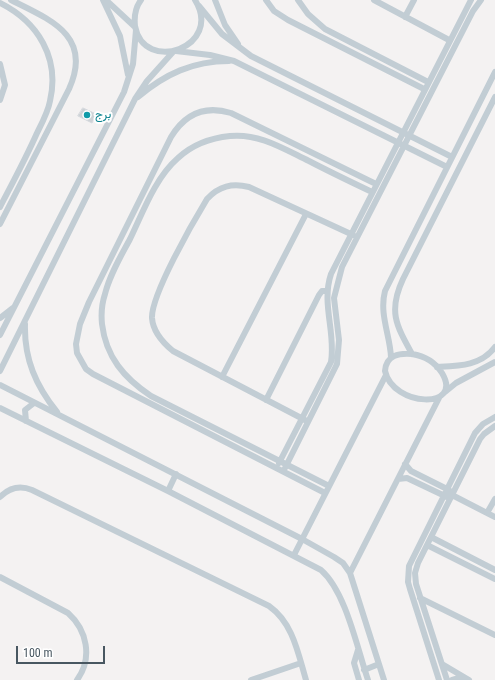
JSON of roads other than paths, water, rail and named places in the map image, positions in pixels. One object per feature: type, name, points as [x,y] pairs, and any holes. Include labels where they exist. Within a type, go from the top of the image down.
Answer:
[{"type":"street","points":[[0,224],[73,80],[76,70],[75,50],[66,32],[59,26],[11,0]]},
{"type":"street","points":[[104,0],[136,28],[143,41],[153,49],[166,52],[210,55],[234,61],[447,167]]},
{"type":"street","points":[[104,0],[120,36],[124,50],[128,81]]},
{"type":"street","points":[[0,335],[128,81],[133,64],[136,10],[141,0]]},
{"type":"street","points":[[215,0],[225,26],[244,52]]},
{"type":"street","points":[[266,0],[274,11],[284,17],[424,89]]},
{"type":"street","points":[[298,0],[308,14],[325,30],[428,82]]},
{"type":"street","points":[[374,0],[449,40]]},
{"type":"street","points":[[405,17],[414,0]]},
{"type":"street","points":[[283,472],[331,362],[332,344],[326,291],[331,274],[470,0]]},
{"type":"street","points":[[276,468],[337,364],[339,348],[334,310],[335,288],[342,267],[473,11],[481,0]]},
{"type":"street","points":[[197,2],[222,34],[244,52],[452,157]]},
{"type":"street","points":[[0,371],[135,99],[146,81],[174,52],[188,46],[198,32],[201,15],[197,2]]},
{"type":"street","points":[[0,3],[18,13],[30,23],[42,41],[52,75],[50,101],[33,141],[0,207]]},
{"type":"street","points":[[322,37],[325,30]]},
{"type":"street","points":[[135,99],[164,77],[180,69],[204,63],[234,61]]},
{"type":"street","points":[[0,64],[5,84],[0,97]]},
{"type":"street","points":[[294,555],[386,375],[386,367],[391,358],[390,340],[383,314],[384,298],[389,283],[495,72]]},
{"type":"street","points":[[412,354],[398,328],[394,308],[395,298],[495,97]]},
{"type":"street","points":[[479,104],[489,109]]},
{"type":"street","points":[[325,493],[110,384],[86,369],[80,361],[76,344],[80,324],[126,228],[177,128],[192,114],[212,109],[222,110],[376,184]]},
{"type":"street","points":[[272,143],[276,135]]},
{"type":"street","points":[[329,486],[151,396],[131,382],[122,372],[108,349],[102,322],[104,295],[113,273],[159,180],[167,169],[188,150],[209,140],[231,136],[253,137],[272,143],[372,192]]},
{"type":"street","points":[[33,141],[40,144]]},
{"type":"street","points":[[305,420],[173,351],[159,338],[152,320],[152,310],[161,285],[207,199],[222,187],[240,185],[250,187],[357,237]]},
{"type":"street","points":[[222,377],[306,214]]},
{"type":"street","points":[[418,224],[428,229]]},
{"type":"street","points":[[126,228],[134,231]]},
{"type":"street","points":[[95,291],[104,295]]},
{"type":"street","points":[[266,400],[319,296],[322,291],[326,291]]},
{"type":"street","points":[[0,318],[15,307]]},
{"type":"street","points":[[26,320],[25,338],[32,371],[38,387],[59,415]]},
{"type":"street","points":[[437,367],[464,365],[475,362],[485,357],[495,347]]},
{"type":"street","points":[[350,573],[446,386],[445,379],[437,367],[424,357],[412,354],[397,355],[391,358]]},
{"type":"street","points":[[386,375],[398,389],[408,396],[426,400],[441,395],[456,383],[495,362]]},
{"type":"street","points":[[0,385],[302,539],[343,563],[350,573],[384,680]]},
{"type":"street","points":[[26,421],[24,413],[25,410],[34,403]]},
{"type":"street","points":[[0,408],[168,491],[294,555],[320,570],[333,582],[341,598],[368,680]]},
{"type":"street","points":[[0,414],[10,413]]},
{"type":"street","points":[[439,680],[408,582],[410,566],[475,433],[483,424],[495,417]]},
{"type":"street","points":[[447,680],[420,598],[415,578],[416,568],[480,439],[489,429],[495,426]]},
{"type":"street","points":[[405,464],[411,471],[447,489],[452,496]]},
{"type":"street","points":[[168,491],[176,474]]},
{"type":"street","points":[[398,479],[407,478],[444,496],[452,496],[495,517]]},
{"type":"street","points":[[0,497],[7,491],[15,488],[32,490],[265,603],[278,612],[288,626],[306,680]]},
{"type":"street","points":[[487,513],[495,498]]},
{"type":"street","points":[[431,537],[495,570]]},
{"type":"street","points":[[427,545],[495,579]]},
{"type":"street","points":[[410,566],[416,568]]},
{"type":"street","points":[[0,577],[68,613],[74,619],[83,634],[86,651],[83,669],[76,680]]},
{"type":"street","points":[[420,598],[495,635]]},
{"type":"street","points":[[427,643],[434,640]]},
{"type":"street","points":[[358,650],[354,662],[359,680]]},
{"type":"street","points":[[430,652],[437,650]]},
{"type":"street","points":[[251,680],[301,663]]},
{"type":"street","points":[[364,670],[379,664]]},
{"type":"street","points":[[442,664],[466,679]]},
{"type":"street","points":[[452,680],[466,679]]},
{"type":"place","name":"برج","points":[[87,115]]}]
